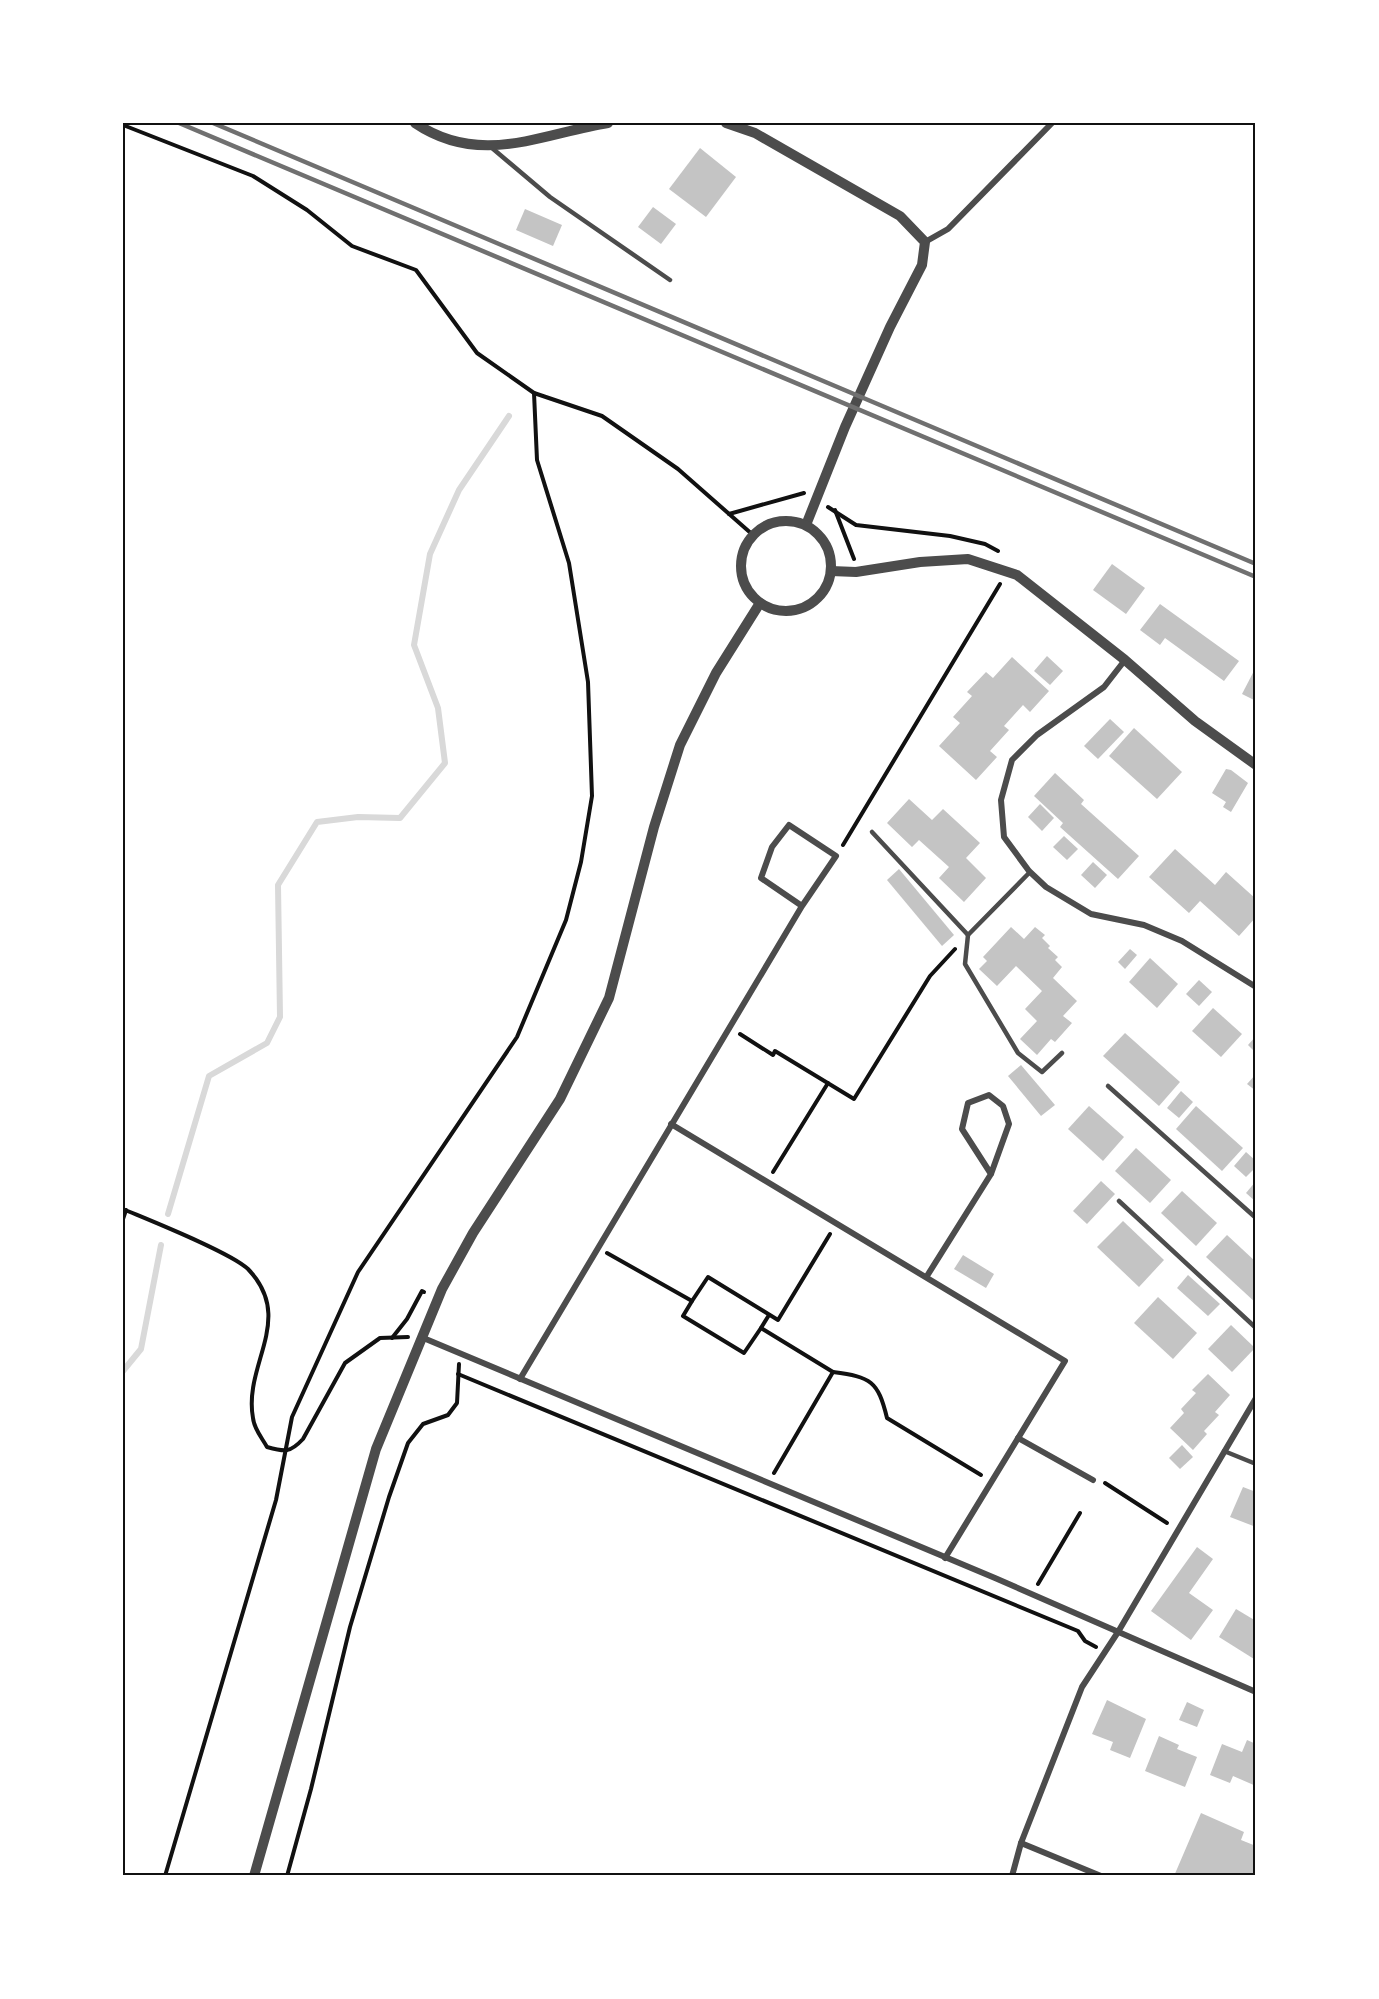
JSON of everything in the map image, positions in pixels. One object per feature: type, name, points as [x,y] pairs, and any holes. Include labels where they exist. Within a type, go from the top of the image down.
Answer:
[{"type":"street","points":[[416,123],[430,133],[463,144],[490,146],[527,143],[609,123]]},
{"type":"street","points":[[726,123],[755,133],[900,216],[925,242]]},
{"type":"street","points":[[925,242],[948,228],[1052,123]]},
{"type":"street","points":[[806,525],[858,397],[922,265],[925,242]]},
{"type":"street","points":[[778,521],[792,521],[806,525],[826,544],[831,557],[831,571],[822,592],[805,607],[790,611],[774,610],[760,603],[749,592],[741,571],[744,548],[753,535],[764,526],[778,521]]},
{"type":"street","points":[[831,571],[856,572],[921,562],[968,559],[1013,573],[1125,660],[1195,721],[1256,765]]},
{"type":"street","points":[[254,1876],[376,1449],[442,1289],[473,1233],[560,1099],[609,998],[654,827],[680,745],[716,673],[760,603]]},
{"type":"street","points":[[1125,660],[1104,687],[1037,735],[1012,760],[1001,800],[1004,837],[1030,872],[1046,887],[1091,914],[1144,925],[1182,941],[1256,987]]},
{"type":"street","points":[[520,1379],[802,906],[836,856],[789,825],[772,847],[761,878],[802,906]]},
{"type":"street","points":[[927,1276],[991,1174],[1009,1124],[1003,1106],[989,1095],[968,1102],[962,1129],[991,1174]]},
{"type":"street","points":[[671,1124],[768,1180],[1065,1361],[945,1558]]},
{"type":"street","points":[[421,1337],[1256,1692]]},
{"type":"street","points":[[1012,1876],[1021,1843],[1082,1687],[1118,1632],[1256,1398]]},
{"type":"street","points":[[1018,1438],[1093,1480]]},
{"type":"street","points":[[1021,1843],[1101,1876]]},
{"type":"lane","points":[[490,146],[550,197],[670,280]]},
{"type":"lane","points":[[872,832],[968,935]]},
{"type":"lane","points":[[1030,872],[968,935],[965,964],[1018,1053],[1042,1072],[1062,1053]]},
{"type":"lane","points":[[1108,1086],[1256,1218]]},
{"type":"lane","points":[[1119,1201],[1256,1328]]},
{"type":"lane","points":[[1224,1451],[1256,1464]]},
{"type":"path","points":[[123,125],[253,176],[307,210],[352,246],[416,270],[477,353],[534,393],[602,416],[678,468],[753,535]]},
{"type":"path","points":[[165,1876],[276,1500],[292,1417],[358,1272],[517,1037],[566,920],[581,862],[592,796],[588,682],[569,563],[537,460],[534,393]]},
{"type":"path","points":[[729,514],[802,492],[835,510],[856,525],[920,532],[985,544],[1014,559],[1013,573],[836,856]]},
{"type":"path","points":[[835,510],[853,555],[856,572]]},
{"type":"path","points":[[729,1027],[773,1055],[775,1051],[854,1099],[930,976],[968,935]]},
{"type":"path","points":[[768,1180],[828,1083]]},
{"type":"path","points":[[123,1219],[124,1210],[239,1263],[261,1286],[268,1301],[268,1328],[254,1389],[252,1417],[267,1447],[286,1452],[293,1449],[303,1439],[345,1363],[380,1338],[421,1337]]},
{"type":"path","points":[[769,1314],[744,1353],[683,1316],[708,1276],[769,1314],[778,1320],[837,1222]]},
{"type":"path","points":[[599,1248],[692,1301]]},
{"type":"path","points":[[760,1328],[833,1372],[869,1379],[880,1391],[886,1418],[992,1482]]},
{"type":"path","points":[[287,1876],[311,1789],[350,1627],[389,1497],[408,1443],[423,1424],[448,1415],[457,1403],[460,1354]]},
{"type":"path","points":[[768,1483],[833,1372]]},
{"type":"path","points":[[458,1374],[1078,1631],[1085,1641],[1105,1652]]},
{"type":"path","points":[[1093,1480],[1103,1482],[1178,1530]]},
{"type":"path","points":[[1032,1595],[1080,1513]]},
{"type":"building","points":[[700,148],[736,177],[706,217],[669,189]]},
{"type":"building","points":[[653,207],[676,224],[661,244],[638,227]]},
{"type":"building","points":[[525,209],[562,225],[553,246],[516,230]]},
{"type":"building","points":[[1112,564],[1145,588],[1126,614],[1093,590]]},
{"type":"building","points":[[1160,604],[1239,661],[1224,681],[1165,638],[1160,645],[1140,630]]},
{"type":"building","points":[[1047,656],[1063,671],[1050,685],[1034,671]]},
{"type":"building","points":[[1012,657],[1049,691],[1030,712],[1023,705],[1004,726],[1009,730],[990,751],[997,757],[976,780],[939,746],[960,723],[953,717],[972,696],[967,692],[986,672],[993,678]]},
{"type":"building","points":[[1256,667],[1256,701],[1242,694]]},
{"type":"building","points":[[1110,719],[1124,732],[1098,759],[1084,746]]},
{"type":"building","points":[[1134,728],[1182,772],[1157,799],[1109,756]]},
{"type":"building","points":[[1226,769],[1231,770],[1248,783],[1231,812],[1223,807],[1226,802],[1212,793]]},
{"type":"building","points":[[1055,773],[1084,800],[1081,804],[1139,856],[1118,879],[1060,827],[1063,823],[1034,796]]},
{"type":"building","points":[[909,799],[932,820],[943,809],[980,843],[966,858],[986,878],[964,902],[939,878],[949,867],[919,840],[912,847],[887,823]]},
{"type":"building","points":[[1040,804],[1054,818],[1042,831],[1028,817]]},
{"type":"building","points":[[1064,836],[1078,849],[1067,860],[1053,847]]},
{"type":"building","points":[[1175,849],[1215,885],[1226,872],[1256,899],[1256,917],[1239,936],[1200,901],[1189,913],[1149,877]]},
{"type":"building","points":[[1093,862],[1107,875],[1095,888],[1081,875]]},
{"type":"building","points":[[899,869],[954,935],[942,946],[887,880]]},
{"type":"building","points":[[1011,927],[1024,939],[1035,927],[1045,935],[1042,938],[1050,946],[1048,948],[1058,957],[1055,960],[1062,967],[1053,978],[1077,1001],[1063,1016],[1072,1023],[1055,1042],[1051,1039],[1037,1055],[1020,1039],[1037,1021],[1025,1009],[1042,991],[1016,966],[997,986],[979,969],[987,961],[983,957]]},
{"type":"building","points":[[1130,949],[1137,955],[1125,969],[1118,962]]},
{"type":"building","points":[[1150,958],[1178,984],[1157,1008],[1129,982]]},
{"type":"building","points":[[1199,980],[1212,992],[1199,1006],[1186,994]]},
{"type":"building","points":[[1213,1008],[1242,1034],[1221,1057],[1192,1031]]},
{"type":"building","points":[[1125,1033],[1180,1082],[1159,1106],[1103,1056]]},
{"type":"building","points":[[1256,1036],[1256,1053],[1248,1045]]},
{"type":"building","points":[[1021,1065],[1055,1105],[1041,1116],[1008,1076]]},
{"type":"building","points":[[1256,1074],[1256,1091],[1247,1084]]},
{"type":"building","points":[[1181,1091],[1193,1102],[1179,1118],[1167,1108]]},
{"type":"building","points":[[1089,1106],[1124,1137],[1103,1161],[1068,1129]]},
{"type":"building","points":[[1196,1106],[1243,1148],[1222,1171],[1176,1129]]},
{"type":"building","points":[[1136,1148],[1171,1180],[1150,1203],[1115,1171]]},
{"type":"building","points":[[1246,1152],[1256,1161],[1256,1167],[1246,1177],[1234,1166]]},
{"type":"building","points":[[1101,1181],[1115,1194],[1087,1224],[1073,1211]]},
{"type":"building","points":[[1256,1181],[1256,1202],[1246,1193]]},
{"type":"building","points":[[1182,1191],[1217,1223],[1196,1246],[1161,1213]]},
{"type":"building","points":[[1123,1221],[1164,1260],[1139,1287],[1097,1247]]},
{"type":"building","points":[[1227,1235],[1256,1262],[1256,1303],[1206,1257]]},
{"type":"building","points":[[963,1255],[994,1274],[986,1288],[954,1269]]},
{"type":"building","points":[[1188,1275],[1220,1304],[1208,1316],[1177,1288]]},
{"type":"building","points":[[1158,1297],[1197,1333],[1173,1359],[1134,1323]]},
{"type":"building","points":[[1231,1325],[1255,1348],[1232,1372],[1208,1349]]},
{"type":"building","points":[[1208,1374],[1230,1395],[1215,1412],[1219,1415],[1204,1431],[1207,1434],[1193,1450],[1170,1428],[1184,1413],[1181,1409],[1196,1393],[1192,1390]]},
{"type":"building","points":[[1182,1445],[1193,1457],[1180,1469],[1169,1458]]},
{"type":"building","points":[[1243,1487],[1256,1492],[1256,1527],[1230,1517]]},
{"type":"building","points":[[1197,1547],[1213,1559],[1189,1593],[1213,1610],[1191,1640],[1151,1611]]},
{"type":"building","points":[[1236,1609],[1256,1621],[1254,1659],[1219,1637]]},
{"type":"building","points":[[1107,1700],[1146,1719],[1130,1758],[1110,1750],[1113,1742],[1092,1734]]},
{"type":"building","points":[[1187,1702],[1204,1710],[1197,1727],[1179,1720]]},
{"type":"building","points":[[1159,1736],[1179,1745],[1177,1749],[1197,1757],[1185,1787],[1145,1771]]},
{"type":"building","points":[[1247,1740],[1256,1744],[1256,1786],[1233,1776],[1230,1783],[1210,1775],[1222,1744],[1242,1752]]},
{"type":"building","points":[[1201,1813],[1244,1832],[1241,1840],[1256,1846],[1256,1876],[1174,1876]]},
{"type":"waterway","points":[[168,1214],[209,1076],[267,1043],[280,1017],[278,885],[317,822],[358,817],[400,818],[445,763],[438,708],[414,645],[430,554],[459,490],[509,416]]},
{"type":"waterway","points":[[123,1371],[141,1349],[161,1245]]},
{"type":"railway","points":[[179,123],[1256,577]]},
{"type":"railway","points":[[213,123],[1256,564]]}]
